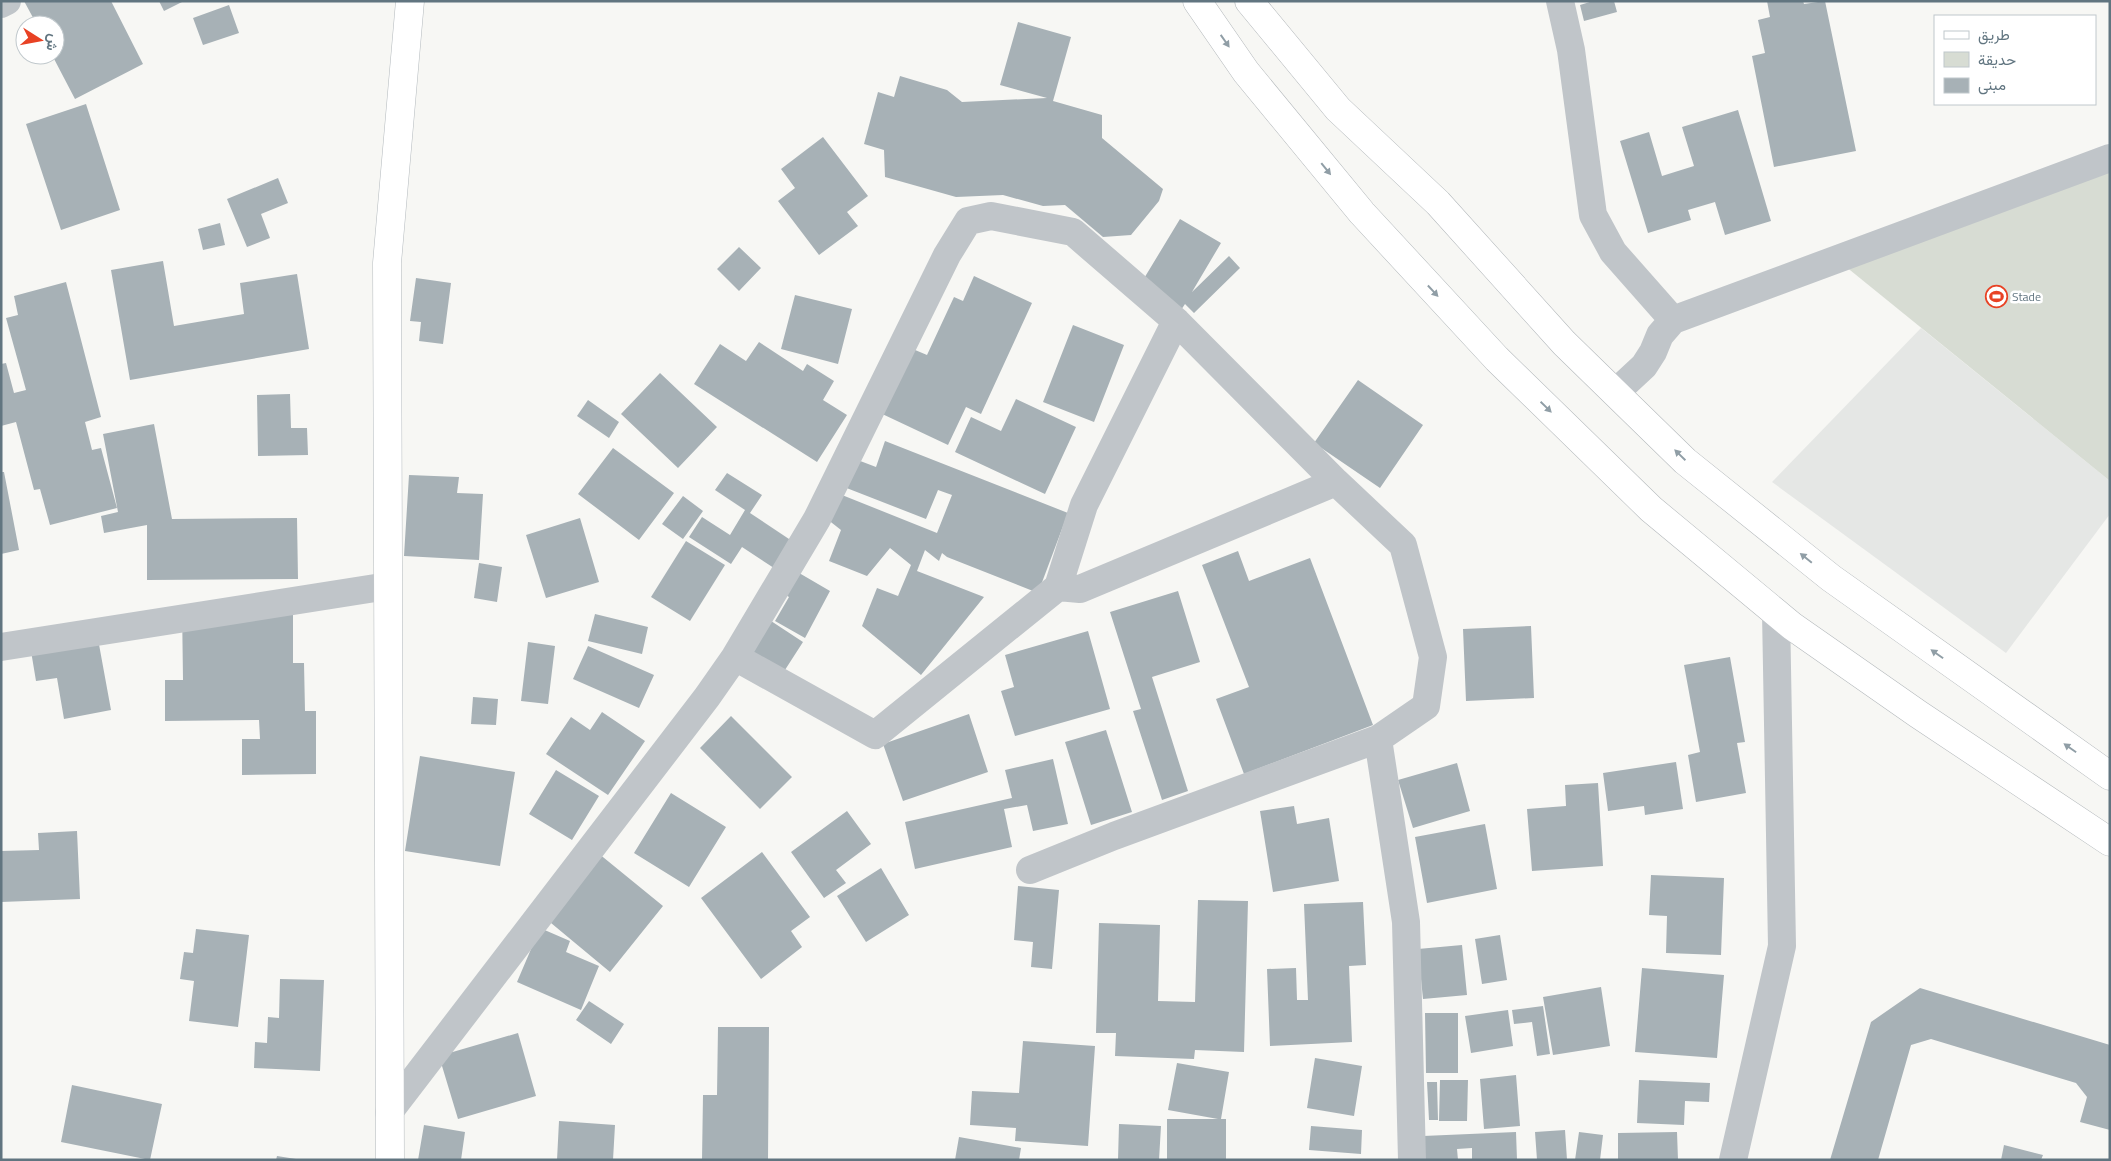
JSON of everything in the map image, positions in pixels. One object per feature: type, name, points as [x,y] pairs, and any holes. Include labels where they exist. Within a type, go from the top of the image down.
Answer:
[{"type":"main road","points":[[390,1160],[387,263],[410,1]]},
{"type":"main road","points":[[1197,1],[1246,72],[1362,213],[1497,359],[1651,509],[1792,626],[1918,714],[2110,842]]},
{"type":"main road","points":[[1249,1],[1338,109],[1438,204],[1564,342],[1685,461],[1830,578],[2110,776]]},
{"type":"street","points":[[1,4],[7,1]]},
{"type":"street","points":[[1560,1],[1571,50],[1593,215],[1613,252],[1673,320]]},
{"type":"street","points":[[1616,392],[1644,366],[1653,352],[1660,335],[1673,320],[2110,158]]},
{"type":"street","points":[[389,1112],[707,697],[735,657],[817,518],[947,255],[968,222],[991,216],[1073,232],[1176,321],[1336,482],[1403,545],[1433,657],[1426,706],[1378,739],[1114,836],[1030,870]]},
{"type":"street","points":[[735,657],[875,735],[1058,587],[1084,505],[1176,321]]},
{"type":"street","points":[[1058,587],[1080,589],[1336,482]]},
{"type":"street","points":[[1,647],[388,586]]},
{"type":"street","points":[[1732,1160],[1782,946],[1776,612]]},
{"type":"street","points":[[1378,739],[1406,922],[1412,1160]]},
{"type":"shaded area","points":[[1921,328],[2110,481],[2110,514],[2006,653],[1772,482]]},
{"type":"green space","name":"Stade","points":[[2110,161],[2110,481],[1845,266]]},
{"type":"building","points":[[24,1],[111,1],[143,64],[75,99],[57,65],[65,65],[65,15],[32,15]]},
{"type":"building","points":[[159,1],[184,1],[164,11]]},
{"type":"building","points":[[1593,1],[1614,1],[1617,12],[1584,21],[1580,5]]},
{"type":"building","points":[[1767,1],[1803,1],[1804,4],[1825,1],[1856,151],[1774,167],[1752,56],[1765,53],[1758,20],[1770,17]]},
{"type":"building","points":[[229,5],[239,33],[203,45],[193,18]]},
{"type":"building","points":[[1018,22],[1071,37],[1053,101],[1102,115],[1102,138],[1163,189],[1159,201],[1131,235],[1103,237],[1065,205],[1043,206],[1003,195],[956,197],[885,177],[884,150],[864,144],[878,92],[894,97],[900,76],[947,90],[962,102],[1047,98],[1000,85]]},
{"type":"building","points":[[86,104],[120,210],[61,230],[26,124]]},
{"type":"building","points":[[1738,110],[1771,221],[1725,235],[1715,202],[1688,210],[1691,220],[1648,233],[1620,141],[1649,132],[1662,176],[1694,166],[1682,127]]},
{"type":"building","points":[[823,137],[868,196],[847,212],[858,226],[819,255],[778,201],[795,188],[781,169]]},
{"type":"building","points":[[278,178],[288,203],[261,214],[270,238],[247,247],[227,199]]},
{"type":"building","points":[[1180,219],[1221,243],[1192,292],[1229,256],[1240,268],[1194,313],[1185,304],[1181,310],[1140,285]]},
{"type":"building","points":[[220,223],[225,245],[203,250],[198,229]]},
{"type":"building","points":[[739,247],[761,268],[739,291],[717,269]]},
{"type":"building","points":[[163,261],[174,326],[244,314],[240,283],[297,274],[309,349],[130,380],[111,270]]},
{"type":"building","points":[[974,276],[1032,303],[981,414],[966,407],[948,445],[878,412],[908,347],[927,355],[954,297],[963,301]]},
{"type":"building","points":[[416,278],[451,283],[443,344],[419,341],[421,322],[410,321]]},
{"type":"building","points":[[66,282],[101,417],[85,422],[92,450],[101,448],[117,508],[50,525],[40,489],[34,490],[16,422],[1,426],[1,364],[6,363],[14,393],[26,390],[6,318],[18,315],[14,296]]},
{"type":"building","points":[[795,295],[852,309],[838,364],[781,349]]},
{"type":"building","points":[[1073,325],[1124,345],[1094,422],[1043,402]]},
{"type":"building","points":[[759,342],[803,371],[807,364],[834,381],[823,400],[847,415],[817,462],[694,384],[720,344],[746,361]]},
{"type":"building","points":[[660,373],[717,427],[678,468],[621,414]]},
{"type":"building","points":[[1358,380],[1423,425],[1380,488],[1314,443]]},
{"type":"building","points":[[290,394],[291,428],[307,428],[308,455],[258,456],[257,395]]},
{"type":"building","points":[[1016,399],[1076,427],[1045,494],[955,452],[971,417],[1001,431]]},
{"type":"building","points":[[588,400],[619,422],[609,438],[577,416]]},
{"type":"building","points":[[154,424],[172,519],[297,518],[298,579],[147,580],[147,525],[104,533],[101,516],[118,512],[103,434]]},
{"type":"building","points":[[885,441],[1068,513],[1038,593],[947,557],[942,553],[939,561],[925,550],[917,571],[984,597],[921,675],[862,626],[877,588],[898,596],[911,565],[890,548],[867,576],[829,561],[841,530],[827,519],[837,493],[937,533],[952,495],[938,490],[926,519],[844,487],[855,459],[876,467]]},
{"type":"building","points":[[613,448],[674,493],[639,540],[578,494]]},
{"type":"building","points":[[1,472],[4,472],[19,550],[1,554]]},
{"type":"building","points":[[727,473],[762,495],[750,513],[795,543],[777,570],[742,547],[731,564],[689,537],[702,517],[730,535],[745,510],[715,490]]},
{"type":"building","points":[[409,475],[459,477],[457,493],[483,494],[479,560],[404,556]]},
{"type":"building","points":[[683,496],[703,511],[683,539],[662,524]]},
{"type":"building","points":[[580,518],[599,582],[546,598],[526,535]]},
{"type":"building","points":[[686,541],[725,565],[690,621],[651,597]]},
{"type":"building","points":[[1238,551],[1249,581],[1310,558],[1373,725],[1244,774],[1216,699],[1249,687],[1202,565]]},
{"type":"building","points":[[479,563],[502,567],[497,602],[474,598]]},
{"type":"building","points":[[794,570],[830,591],[805,638],[775,621],[789,597],[781,592]]},
{"type":"building","points":[[1178,591],[1200,662],[1152,677],[1188,791],[1162,800],[1133,711],[1141,709],[1110,612]]},
{"type":"building","points":[[293,605],[293,663],[304,663],[305,711],[316,711],[316,774],[242,775],[242,739],[260,739],[259,720],[165,721],[165,680],[183,680],[182,606]]},
{"type":"building","points":[[595,614],[648,627],[642,654],[588,641]]},
{"type":"building","points":[[768,619],[803,642],[783,673],[749,651]]},
{"type":"building","points":[[1531,626],[1534,698],[1466,701],[1463,629]]},
{"type":"building","points":[[1088,631],[1110,709],[1015,736],[1001,691],[1014,687],[1005,655]]},
{"type":"building","points":[[98,639],[111,710],[64,719],[57,678],[36,681],[31,651]]},
{"type":"building","points":[[528,642],[555,646],[548,704],[521,701]]},
{"type":"building","points":[[588,646],[654,675],[639,708],[573,679]]},
{"type":"building","points":[[1730,657],[1745,742],[1737,743],[1746,793],[1696,802],[1688,755],[1700,752],[1684,665]]},
{"type":"building","points":[[473,697],[498,699],[496,725],[471,724]]},
{"type":"building","points":[[602,712],[645,741],[608,795],[546,754],[571,717],[590,730]]},
{"type":"building","points":[[969,714],[988,772],[903,801],[883,744]]},
{"type":"building","points":[[731,716],[792,777],[760,809],[700,748]]},
{"type":"building","points":[[1106,730],[1132,812],[1091,825],[1065,742]]},
{"type":"building","points":[[420,756],[515,772],[500,866],[405,851]]},
{"type":"building","points":[[1053,759],[1068,824],[1033,831],[1027,805],[1004,809],[1012,847],[915,869],[905,822],[1012,798],[1005,770]]},
{"type":"building","points":[[1676,762],[1683,809],[1645,815],[1644,806],[1608,811],[1603,773]]},
{"type":"building","points":[[1457,763],[1470,811],[1413,828],[1398,780]]},
{"type":"building","points":[[556,770],[599,796],[572,840],[529,814]]},
{"type":"building","points":[[1598,783],[1603,866],[1532,871],[1527,809],[1566,806],[1565,785]]},
{"type":"building","points":[[671,793],[726,827],[689,887],[634,853]]},
{"type":"building","points":[[1294,806],[1297,824],[1329,818],[1339,881],[1273,892],[1260,811]]},
{"type":"building","points":[[847,811],[871,844],[836,870],[846,883],[824,898],[791,852]]},
{"type":"building","points":[[1485,824],[1497,889],[1427,903],[1415,837]]},
{"type":"building","points":[[77,831],[80,899],[1,902],[1,851],[39,850],[38,833]]},
{"type":"building","points":[[762,852],[810,917],[791,931],[802,947],[761,979],[701,898]]},
{"type":"building","points":[[598,853],[663,906],[610,972],[545,918]]},
{"type":"building","points":[[881,868],[909,915],[866,942],[837,896]]},
{"type":"building","points":[[1651,875],[1724,878],[1721,955],[1666,953],[1667,916],[1649,915]]},
{"type":"building","points":[[1018,886],[1059,890],[1052,969],[1031,967],[1033,942],[1014,940]]},
{"type":"building","points":[[1198,900],[1248,901],[1244,1052],[1195,1050],[1194,1059],[1115,1056],[1116,1033],[1096,1033],[1099,923],[1160,925],[1158,1001],[1195,1002]]},
{"type":"building","points":[[1363,902],[1366,965],[1349,966],[1352,1042],[1270,1046],[1267,969],[1296,968],[1297,1000],[1308,1000],[1304,904]]},
{"type":"building","points":[[540,928],[570,941],[566,952],[599,966],[581,1010],[517,982]]},
{"type":"building","points":[[196,929],[249,935],[238,1027],[189,1021],[194,981],[180,979],[184,952],[193,953]]},
{"type":"building","points":[[1500,935],[1507,980],[1482,984],[1475,939]]},
{"type":"building","points":[[1462,945],[1467,995],[1423,999],[1418,949]]},
{"type":"building","points":[[1642,968],[1724,975],[1717,1058],[1635,1052]]},
{"type":"building","points":[[280,979],[324,980],[320,1071],[254,1068],[255,1042],[267,1043],[268,1017],[279,1018]]},
{"type":"building","points":[[1601,987],[1610,1046],[1553,1055],[1543,997]]},
{"type":"building","points":[[1920,988],[2110,1045],[2110,1130],[2080,1122],[2087,1097],[2076,1083],[1931,1039],[1911,1045],[1878,1160],[1830,1160],[1871,1022]]},
{"type":"building","points":[[589,1001],[624,1024],[611,1044],[576,1020]]},
{"type":"building","points":[[1543,1006],[1550,1054],[1537,1056],[1532,1022],[1514,1024],[1512,1010]]},
{"type":"building","points":[[1508,1010],[1513,1046],[1471,1053],[1465,1016]]},
{"type":"building","points":[[1425,1013],[1458,1013],[1458,1073],[1426,1073]]},
{"type":"building","points":[[718,1027],[769,1027],[768,1160],[702,1160],[703,1095],[717,1095]]},
{"type":"building","points":[[518,1033],[536,1096],[458,1119],[439,1056]]},
{"type":"building","points":[[1023,1041],[1095,1046],[1088,1146],[1015,1141],[1016,1128],[970,1125],[972,1091],[1019,1093]]},
{"type":"building","points":[[1315,1058],[1362,1066],[1354,1116],[1307,1108]]},
{"type":"building","points":[[1177,1063],[1229,1072],[1221,1119],[1226,1119],[1226,1160],[1167,1160],[1167,1119],[1218,1119],[1168,1110]]},
{"type":"building","points":[[1516,1075],[1520,1126],[1484,1129],[1480,1079]]},
{"type":"building","points":[[1440,1080],[1468,1080],[1467,1121],[1439,1121]]},
{"type":"building","points":[[1639,1080],[1710,1083],[1709,1102],[1685,1101],[1684,1125],[1637,1123]]},
{"type":"building","points":[[1427,1082],[1437,1082],[1438,1120],[1429,1120]]},
{"type":"building","points":[[72,1085],[162,1104],[150,1160],[61,1142]]},
{"type":"building","points":[[559,1121],[615,1125],[613,1160],[557,1160]]},
{"type":"building","points":[[1119,1124],[1161,1126],[1159,1160],[1118,1160]]},
{"type":"building","points":[[424,1125],[465,1132],[461,1160],[418,1160]]},
{"type":"building","points":[[1311,1126],[1362,1130],[1361,1154],[1309,1150]]},
{"type":"building","points":[[1565,1130],[1567,1160],[1537,1160],[1535,1132]]},
{"type":"building","points":[[1516,1132],[1517,1160],[1472,1160],[1472,1148],[1457,1149],[1458,1160],[1424,1160],[1423,1136]]},
{"type":"building","points":[[1579,1132],[1603,1135],[1600,1160],[1575,1160]]},
{"type":"building","points":[[1677,1132],[1678,1160],[1618,1160],[1618,1133]]},
{"type":"building","points":[[959,1137],[1021,1148],[1019,1160],[955,1160]]},
{"type":"building","points":[[2004,1145],[2043,1155],[2041,1160],[2001,1160]]},
{"type":"building","points":[[277,1156],[296,1159],[296,1160],[276,1160]]},
{"type":"place","name":"Stade","points":[[1996,297]]}]
